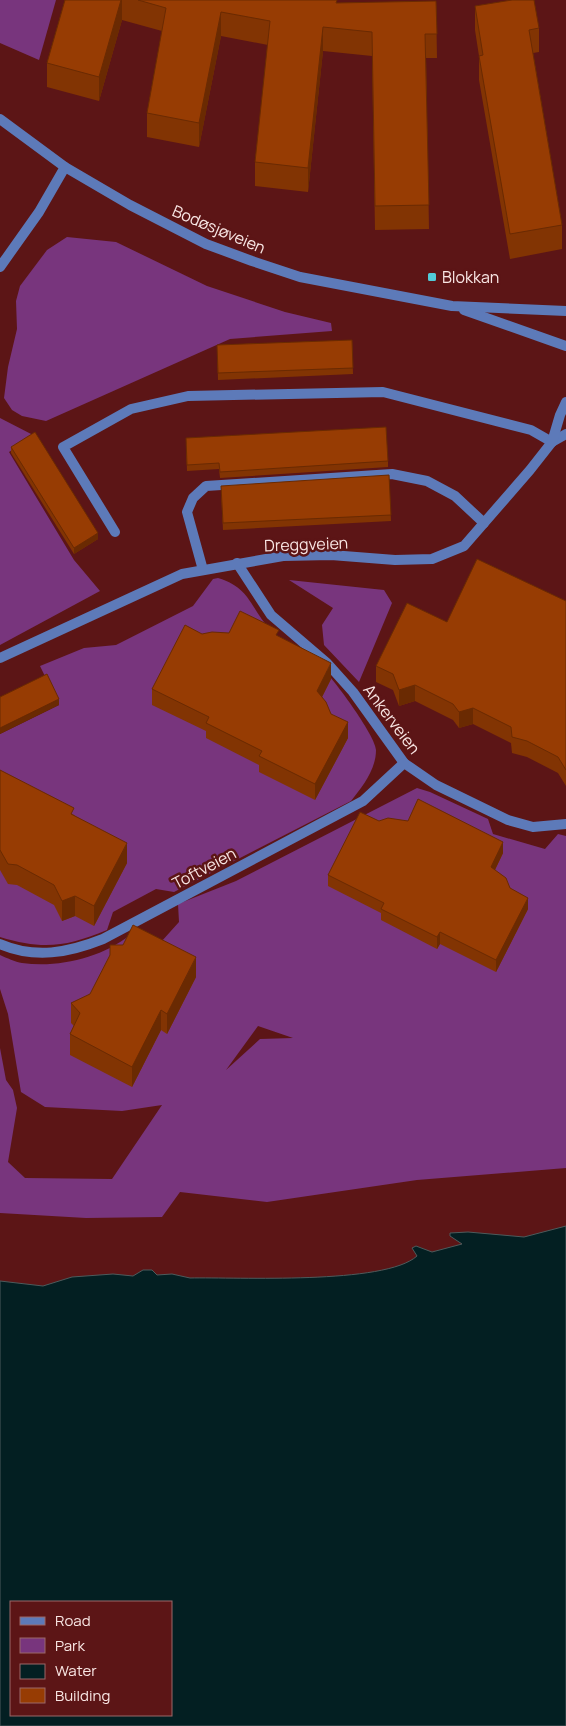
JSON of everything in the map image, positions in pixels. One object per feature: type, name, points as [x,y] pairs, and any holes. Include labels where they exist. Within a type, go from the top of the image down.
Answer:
[{"type":"street","name":"Bodøsjøveien","points":[[0,119],[65,167],[130,205],[206,244],[252,261],[300,277],[452,306],[566,311]]},
{"type":"street","points":[[0,267],[38,212],[65,167]]},
{"type":"street","name":"Bodøsjøveien","points":[[452,306],[566,346]]},
{"type":"street","points":[[115,532],[63,447],[131,409],[188,396],[383,392],[531,430],[552,442]]},
{"type":"street","name":"Dreggveien","points":[[552,442],[566,402]]},
{"type":"street","name":"Dreggveien","points":[[0,658],[182,574],[283,556],[331,555],[395,560],[432,559],[464,546],[552,442],[566,434]]},
{"type":"street","points":[[203,570],[188,512],[193,498],[206,486],[392,474],[427,480],[455,496],[484,523]]},
{"type":"street","name":"Ankerveien","points":[[237,563],[271,615],[333,670],[353,692],[404,763],[436,785],[508,820],[533,827],[566,824]]},
{"type":"street","name":"Toftveien","points":[[0,944],[34,954],[79,948],[102,939],[363,801],[404,763]]},
{"type":"green space","points":[[0,0],[56,0],[39,60],[0,43]]},
{"type":"green space","points":[[67,237],[116,242],[207,286],[285,312],[331,323],[332,331],[230,339],[46,421],[22,416],[12,410],[4,398],[8,367],[17,329],[16,301],[20,286],[47,250]]},
{"type":"green space","points":[[0,418],[35,436],[9,452],[74,560],[100,591],[0,645]]},
{"type":"green space","points":[[218,578],[238,588],[250,600],[265,624],[283,642],[319,665],[342,693],[369,732],[374,743],[376,750],[374,764],[368,778],[351,801],[174,892],[156,889],[113,912],[107,930],[79,940],[54,945],[29,944],[0,937],[0,734],[59,705],[40,666],[84,648],[116,645],[193,606],[213,579]]},
{"type":"green space","points":[[289,580],[384,590],[392,603],[359,682],[324,645],[322,625],[333,608]]},
{"type":"green space","points":[[417,788],[430,792],[488,819],[493,834],[545,849],[558,834],[566,836],[566,1168],[417,1180],[267,1202],[180,1192],[162,1217],[86,1218],[0,1213],[0,1048],[6,1080],[13,1090],[17,1108],[8,1162],[25,1178],[112,1179],[162,1105],[122,1111],[45,1107],[21,1092],[8,1014],[0,989],[0,955],[22,963],[50,964],[93,955],[119,943],[130,935],[161,942],[179,922],[178,904],[236,881]],"holes":[[[258,1026],[293,1038],[260,1039],[226,1070]]]},
{"type":"water","points":[[566,1226],[566,1726],[0,1726],[0,1281],[43,1286],[72,1277],[113,1274],[133,1276],[143,1270],[152,1270],[157,1275],[172,1274],[190,1278],[309,1278],[375,1272],[400,1265],[417,1256],[412,1248],[416,1246],[432,1252],[462,1244],[450,1236],[450,1233],[468,1232],[524,1237]]},
{"type":"building","points":[[65,0],[121,0],[99,77],[47,63]]},
{"type":"building","points":[[138,0],[337,0],[336,3],[436,1],[437,34],[425,34],[429,205],[375,206],[372,32],[323,27],[308,168],[255,162],[270,21],[221,12],[199,123],[147,113],[166,8]]},
{"type":"building","points":[[512,0],[534,0],[539,28],[529,30],[562,225],[510,234],[479,56],[483,55],[475,6]]},
{"type":"building","points":[[352,340],[353,368],[218,373],[217,345]]},
{"type":"building","points":[[386,427],[388,461],[220,472],[219,463],[187,465],[186,438]]},
{"type":"building","points":[[35,432],[98,533],[74,548],[11,447]]},
{"type":"building","points":[[389,475],[391,515],[223,523],[221,486]]},
{"type":"building","points":[[477,559],[566,601],[566,770],[558,757],[527,741],[512,737],[511,727],[473,708],[459,712],[453,704],[415,685],[399,690],[393,674],[376,666],[407,603],[447,622]]},
{"type":"building","points":[[240,611],[279,630],[276,635],[331,663],[317,691],[326,702],[331,714],[348,722],[315,784],[259,756],[262,751],[206,723],[209,717],[152,689],[185,625],[202,634],[212,632],[229,633]]},
{"type":"building","points":[[47,674],[59,699],[0,728],[0,697]]},
{"type":"building","points":[[0,770],[74,808],[71,814],[127,843],[94,906],[75,896],[62,901],[54,885],[17,865],[8,864],[0,850]]},
{"type":"building","points":[[418,799],[503,842],[491,867],[506,878],[510,888],[528,898],[496,960],[440,932],[437,937],[381,909],[384,903],[328,875],[360,812],[379,821],[388,818],[408,821]]},
{"type":"building","points":[[133,925],[196,957],[167,1014],[161,1010],[132,1067],[70,1034],[80,1013],[71,1003],[90,994],[110,955],[110,945],[123,945]]},
{"type":"place","name":"Blokkan","points":[[432,277]]}]
